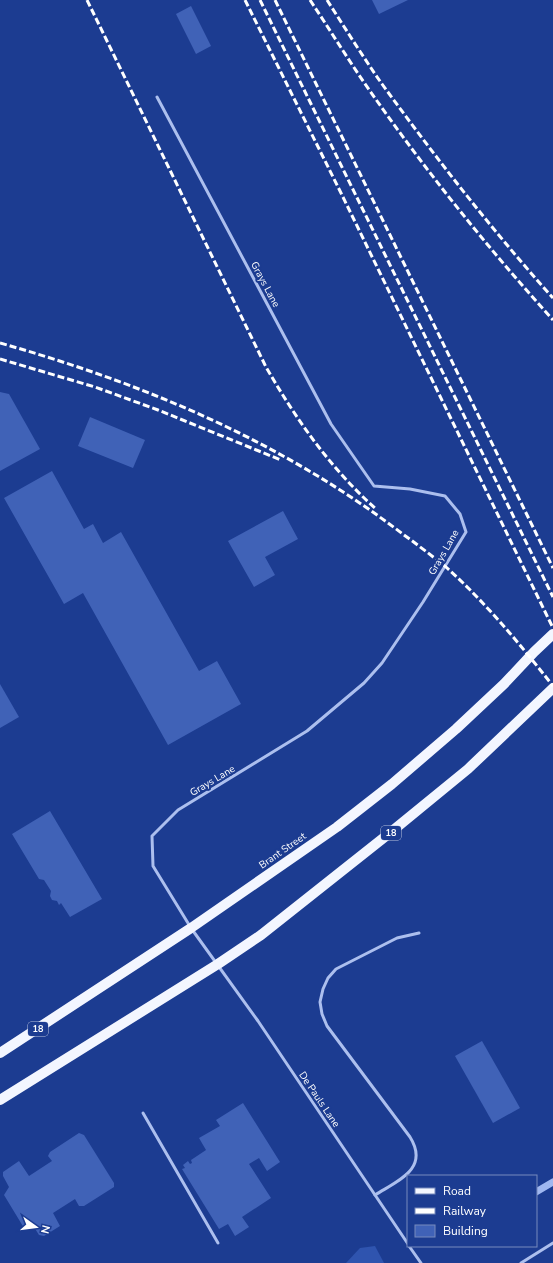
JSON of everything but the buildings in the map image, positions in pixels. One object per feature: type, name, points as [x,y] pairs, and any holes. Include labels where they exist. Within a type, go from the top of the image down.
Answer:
[{"type":"main road","name":"Brant Street","points":[[0,1053],[191,928],[337,827],[392,784],[462,724],[553,634]]},
{"type":"main road","name":"18","points":[[0,1100],[218,964],[261,935],[468,769],[553,688]]},
{"type":"lane","name":"Grays Lane","points":[[156,97],[331,424],[374,486],[410,489],[445,496],[460,514],[466,532],[423,602],[382,663],[364,683],[307,731],[178,810],[152,836],[153,866],[191,928],[218,964]]},
{"type":"lane","points":[[374,1195],[410,1172],[417,1158],[417,1151],[410,1137],[327,1026],[322,1014],[320,1002],[323,989],[328,978],[336,969],[397,938],[419,933]]},
{"type":"lane","name":"De Pauls Lane","points":[[218,964],[407,1242]]},
{"type":"lane","points":[[143,1113],[218,1243]]},
{"type":"lane","points":[[522,1263],[553,1243]]},
{"type":"lane","name":"De Pauls Lane","points":[[410,1247],[421,1263]]},
{"type":"shaded area","points":[[375,1246],[384,1263],[346,1263],[360,1248]]},
{"type":"waterway","points":[[537,1191],[553,1182]]},
{"type":"railway","points":[[87,0],[266,367],[289,405],[315,442],[343,476],[375,508]]},
{"type":"railway","points":[[245,0],[341,193],[553,628]]},
{"type":"railway","points":[[260,0],[553,597]]},
{"type":"railway","points":[[275,0],[553,568]]},
{"type":"railway","points":[[310,0],[362,80],[435,179],[504,265],[553,320]]},
{"type":"railway","points":[[327,0],[375,74],[423,139],[486,220],[553,298]]},
{"type":"railway","points":[[0,343],[54,359],[160,397],[261,444],[310,472],[358,502],[446,567],[475,594],[502,624],[553,686]]},
{"type":"railway","points":[[0,359],[95,387],[158,410],[281,460]]}]
